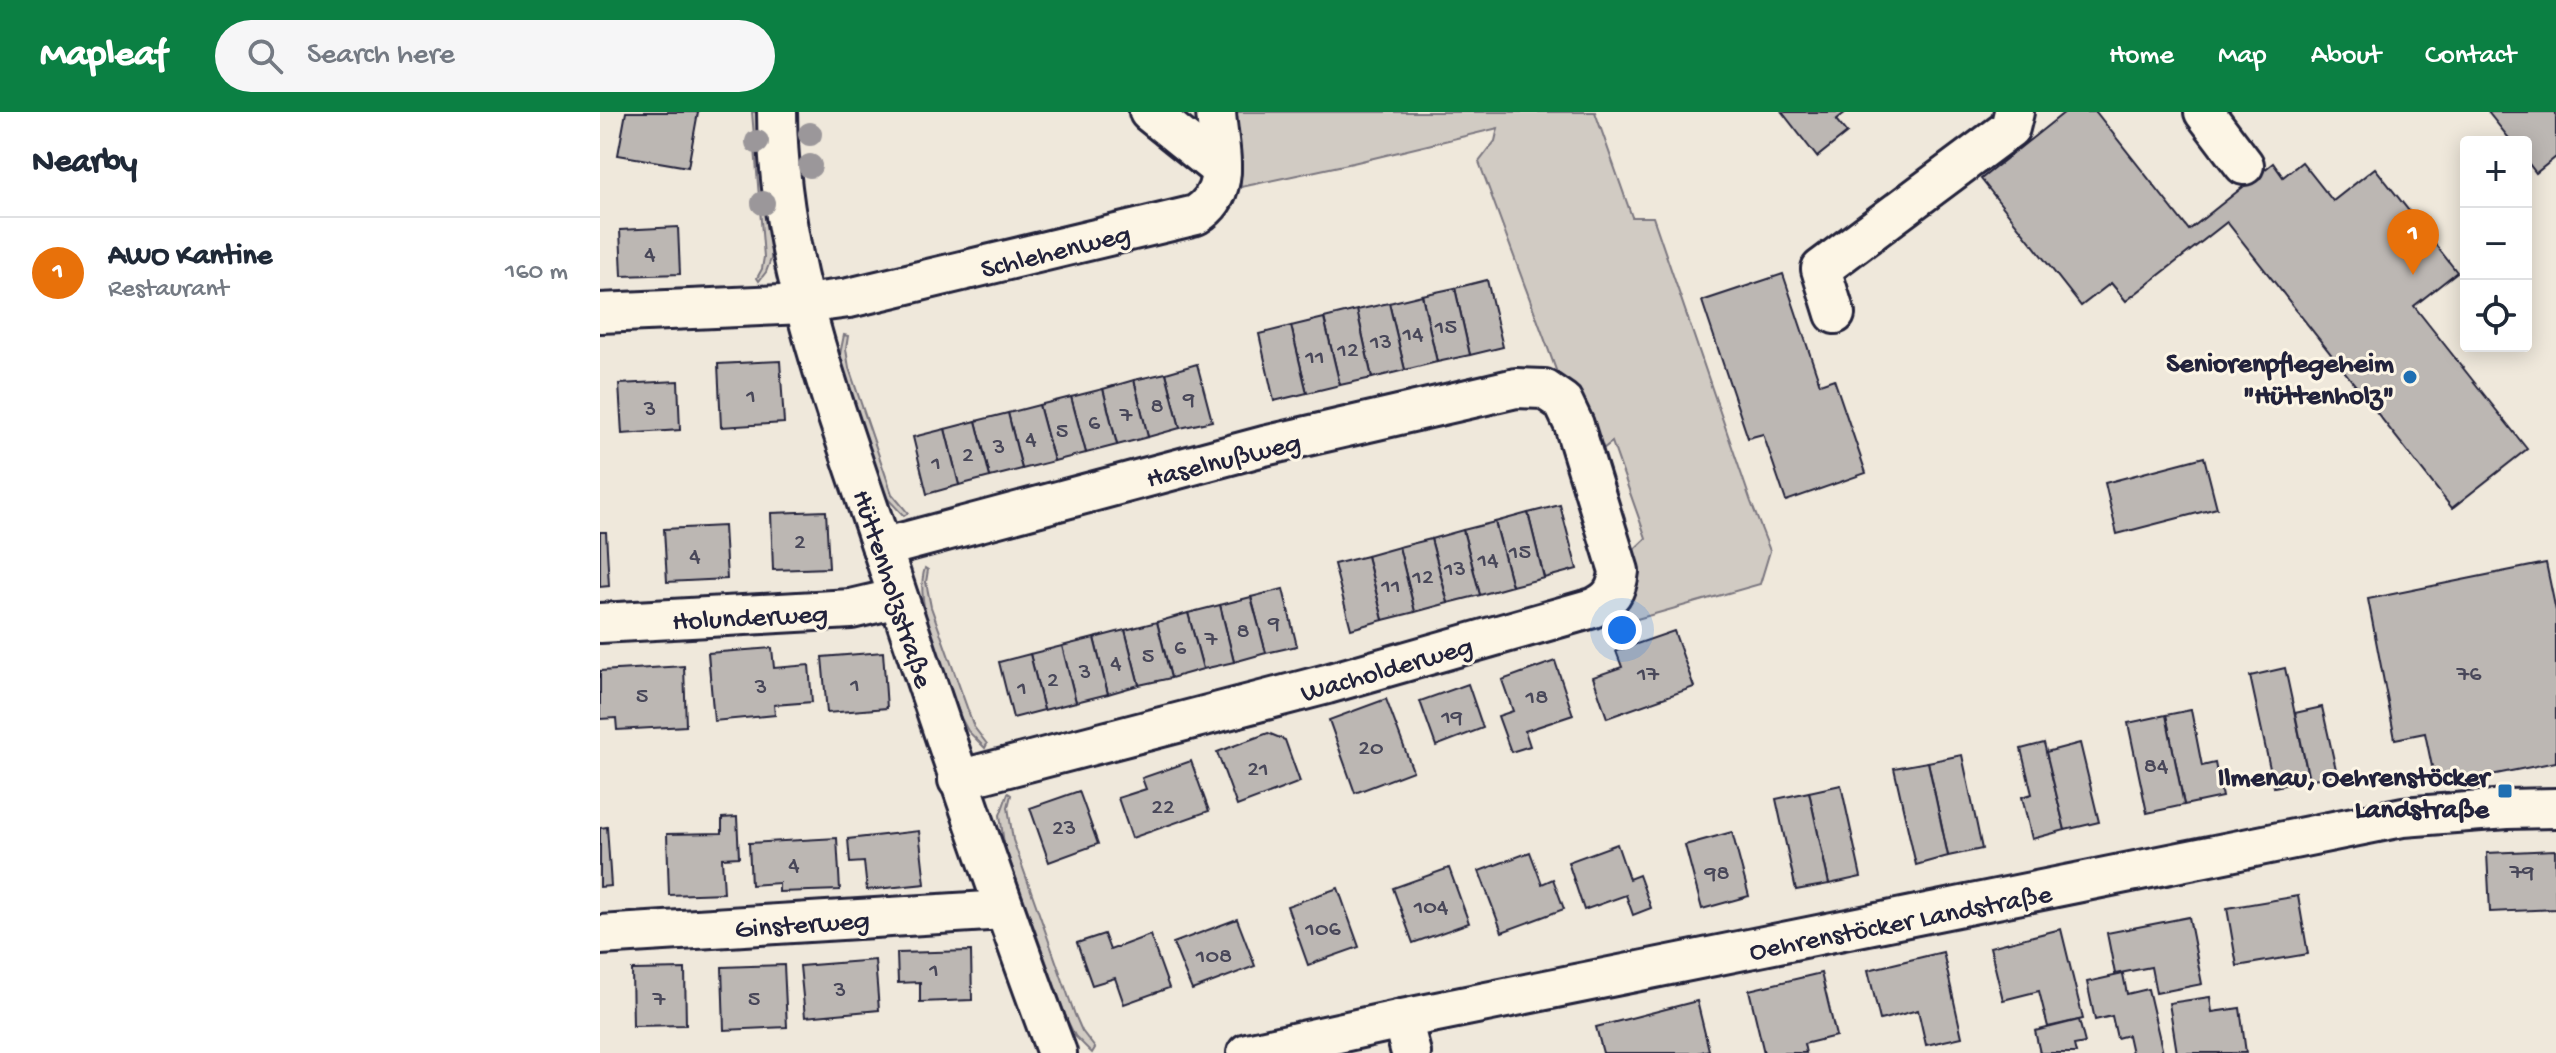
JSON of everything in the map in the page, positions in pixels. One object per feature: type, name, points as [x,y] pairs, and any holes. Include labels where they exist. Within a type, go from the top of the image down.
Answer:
[{"type":"street","name":"Hüttenholzstraße","points":[[777,112],[777,145],[785,215],[820,361],[958,780],[1057,1053]]},
{"type":"street","points":[[1149,112],[1221,170]]},
{"type":"street","name":"Schlehenweg","points":[[600,313],[804,304],[849,298],[1196,215],[1206,209],[1220,186],[1216,112]]},
{"type":"street","points":[[1835,314],[1821,269],[2010,128],[2014,112]]},
{"type":"street","points":[[2204,112],[2244,165]]},
{"type":"street","name":"Haselnußweg","points":[[882,548],[1264,446],[1516,388],[1544,389],[1563,402]]},
{"type":"street","name":"Wacholderweg","points":[[958,780],[1327,684],[1593,608],[1608,601],[1617,586],[1619,571],[1574,425],[1563,402]]},
{"type":"street","name":"Holunderweg","points":[[600,623],[851,609],[898,598]]},
{"type":"street","name":"Oehrenstöcker Landstraße","points":[[1267,1051],[1406,1036],[2403,817],[2556,808]]},
{"type":"street","name":"Ginsterweg","points":[[600,935],[1004,910]]},
{"type":"shaded area","points":[[752,112],[759,112],[771,233],[771,259],[759,281],[757,278],[764,257]]},
{"type":"shaded area","points":[[1233,112],[1595,112],[1632,217],[1653,217],[1770,551],[1760,584],[1616,625],[1614,616],[1627,556],[1646,538],[1612,442],[1594,456],[1566,397],[1479,162],[1495,141],[1498,128],[1241,187],[1233,137]]},
{"type":"shaded area","points":[[844,335],[848,336],[846,349],[849,368],[892,494],[908,513],[904,516],[886,497],[879,483],[839,359]]},
{"type":"shaded area","points":[[925,568],[928,570],[926,582],[931,607],[974,727],[987,744],[985,748],[968,731],[961,718],[933,643],[923,602]]},
{"type":"shaded area","points":[[1008,793],[1011,795],[1008,807],[1013,840],[1075,1015],[1095,1048],[1092,1053],[1075,1036],[1067,1020],[1004,844],[1000,815]]},
{"type":"building","points":[[626,112],[698,112],[688,167],[618,155]]},
{"type":"building","points":[[1782,112],[1846,112],[1836,120],[1847,133],[1817,157]]},
{"type":"building","name":"Seniorenpflegeheim \"Hüttenholz\"","points":[[2065,112],[2096,112],[2189,230],[2273,163],[2283,177],[2302,162],[2333,201],[2375,168],[2457,272],[2414,306],[2527,449],[2452,508],[2227,222],[2126,301],[2111,283],[2081,306],[1981,179]]},
{"type":"building","points":[[2488,112],[2556,112],[2556,157],[2536,173],[2532,168],[2532,136],[2507,136]]},
{"type":"building","points":[[678,227],[680,274],[622,276],[620,230]]},
{"type":"building","points":[[1783,274],[1820,384],[1834,379],[1866,473],[1786,501],[1763,434],[1748,438],[1702,301]]},
{"type":"building","points":[[1487,280],[1503,347],[1470,355],[1455,288]]},
{"type":"building","points":[[1455,288],[1470,355],[1437,362],[1422,295]]},
{"type":"building","points":[[1422,295],[1437,362],[1405,370],[1389,303]]},
{"type":"building","points":[[1389,303],[1405,370],[1372,378],[1357,310]]},
{"type":"building","points":[[1357,310],[1372,378],[1340,385],[1324,318]]},
{"type":"building","points":[[1324,318],[1340,385],[1307,393],[1291,326]]},
{"type":"building","points":[[1291,326],[1307,393],[1274,401],[1259,334]]},
{"type":"building","points":[[780,361],[784,423],[721,427],[718,364]]},
{"type":"building","points":[[1197,364],[1212,421],[1180,428],[1166,373]]},
{"type":"building","points":[[1166,373],[1180,428],[1148,437],[1134,380]]},
{"type":"building","points":[[1134,380],[1148,437],[1117,445],[1103,389]]},
{"type":"building","points":[[678,381],[680,430],[622,434],[619,384]]},
{"type":"building","points":[[1103,389],[1117,445],[1086,453],[1071,397]]},
{"type":"building","points":[[1071,397],[1086,453],[1054,461],[1039,405]]},
{"type":"building","points":[[1039,405],[1054,461],[1022,469],[1008,413]]},
{"type":"building","points":[[1008,413],[1022,469],[990,477],[976,421]]},
{"type":"building","points":[[976,421],[990,477],[959,485],[945,429]]},
{"type":"building","points":[[945,429],[959,485],[927,494],[913,437]]},
{"type":"building","points":[[2204,457],[2217,508],[2117,534],[2105,483]]},
{"type":"building","points":[[1560,505],[1577,569],[1544,578],[1528,513]]},
{"type":"building","points":[[826,511],[829,568],[773,570],[771,513]]},
{"type":"building","points":[[1528,513],[1544,578],[1512,586],[1495,522]]},
{"type":"building","points":[[1495,522],[1512,586],[1480,595],[1463,530]]},
{"type":"building","points":[[724,526],[727,579],[667,582],[664,529]]},
{"type":"building","points":[[1463,530],[1480,595],[1448,603],[1431,539]]},
{"type":"building","points":[[600,532],[606,532],[609,586],[600,587]]},
{"type":"building","points":[[1431,539],[1448,603],[1415,612],[1399,547]]},
{"type":"building","points":[[1399,547],[1415,612],[1383,620],[1367,556]]},
{"type":"building","points":[[1367,556],[1383,620],[1351,629],[1334,564]]},
{"type":"building","points":[[2546,563],[2556,611],[2556,762],[2436,786],[2425,733],[2395,739],[2368,599]]},
{"type":"building","points":[[1283,589],[1297,646],[1266,653],[1251,597]]},
{"type":"building","points":[[1251,597],[1266,653],[1234,662],[1220,605]]},
{"type":"building","points":[[1220,605],[1234,662],[1203,669],[1188,613]]},
{"type":"building","points":[[1188,613],[1203,669],[1171,678],[1157,622]]},
{"type":"building","points":[[1157,622],[1171,678],[1139,685],[1125,630]]},
{"type":"building","points":[[1125,630],[1139,685],[1108,694],[1094,638]]},
{"type":"building","points":[[1674,631],[1694,687],[1607,718],[1593,677],[1622,667],[1616,651]]},
{"type":"building","points":[[1094,638],[1108,694],[1076,702],[1062,646]]},
{"type":"building","points":[[1062,646],[1076,702],[1044,710],[1030,654]]},
{"type":"building","points":[[772,648],[774,668],[809,665],[812,702],[774,705],[775,715],[714,721],[708,653]]},
{"type":"building","points":[[883,652],[887,708],[827,713],[822,657]]},
{"type":"building","points":[[1030,654],[1044,710],[1013,718],[999,662]]},
{"type":"building","points":[[1555,661],[1573,715],[1525,731],[1530,746],[1511,752],[1498,716],[1513,711],[1502,680]]},
{"type":"building","points":[[684,666],[686,726],[617,730],[616,718],[600,719],[600,671]]},
{"type":"building","points":[[2285,668],[2309,780],[2274,787],[2250,676]]},
{"type":"building","points":[[1468,684],[1483,728],[1436,746],[1420,701]]},
{"type":"building","points":[[1386,699],[1413,771],[1355,793],[1329,720]]},
{"type":"building","points":[[2322,707],[2337,774],[2309,780],[2295,713]]},
{"type":"building","points":[[2191,710],[2202,766],[2215,763],[2222,797],[2184,805],[2166,715]]},
{"type":"building","points":[[2166,715],[2184,805],[2147,813],[2128,723]]},
{"type":"building","points":[[1268,733],[1285,740],[1300,782],[1237,806],[1217,752]]},
{"type":"building","points":[[2044,743],[2065,830],[2032,839],[2022,797],[2032,794],[2021,749]]},
{"type":"building","points":[[2080,743],[2099,822],[2065,830],[2046,752]]},
{"type":"building","points":[[1962,755],[1982,849],[1948,856],[1928,762]]},
{"type":"building","points":[[1191,761],[1209,811],[1132,838],[1118,798],[1146,789],[1142,778]]},
{"type":"building","points":[[1928,762],[1948,856],[1916,865],[1894,768]]},
{"type":"building","points":[[1841,785],[1861,877],[1829,884],[1809,792]]},
{"type":"building","points":[[1079,791],[1098,844],[1049,862],[1030,808]]},
{"type":"building","points":[[1809,792],[1829,884],[1796,890],[1776,799]]},
{"type":"building","points":[[737,817],[739,857],[722,858],[724,893],[669,895],[667,834],[722,833],[722,818]]},
{"type":"building","points":[[607,827],[611,886],[600,887],[600,828]]},
{"type":"building","points":[[919,831],[925,884],[867,890],[864,862],[850,863],[848,839]]},
{"type":"building","points":[[1732,832],[1749,896],[1702,909],[1685,845]]},
{"type":"building","points":[[837,838],[840,890],[779,892],[779,883],[751,885],[749,843]]},
{"type":"building","points":[[1617,844],[1629,879],[1639,875],[1651,908],[1633,915],[1626,895],[1584,910],[1568,862]]},
{"type":"building","points":[[2555,850],[2556,909],[2490,912],[2487,853]]},
{"type":"building","points":[[1530,852],[1542,884],[1553,879],[1564,909],[1502,932],[1479,871]]},
{"type":"building","points":[[1449,868],[1469,923],[1413,943],[1393,888]]},
{"type":"building","points":[[1338,888],[1359,947],[1308,965],[1287,906]]},
{"type":"building","points":[[2298,896],[2308,954],[2237,966],[2227,908]]},
{"type":"building","points":[[2189,917],[2202,984],[2156,993],[2151,967],[2115,974],[2107,933]]},
{"type":"building","points":[[1237,919],[1255,966],[1192,990],[1173,943]]},
{"type":"building","points":[[2061,929],[2083,1019],[2048,1027],[2039,991],[2003,1000],[1990,947]]},
{"type":"building","points":[[1104,934],[1110,950],[1150,935],[1169,988],[1124,1004],[1115,978],[1092,985],[1077,943]]},
{"type":"building","points":[[971,951],[972,1000],[920,1002],[920,982],[898,983],[897,953]]},
{"type":"building","points":[[1943,952],[1962,1037],[1926,1045],[1918,1010],[1880,1020],[1868,970]]},
{"type":"building","points":[[875,960],[879,1010],[805,1017],[800,966]]},
{"type":"building","points":[[784,965],[787,1027],[724,1030],[722,967]]},
{"type":"building","points":[[685,969],[686,1025],[633,1026],[632,970]]},
{"type":"building","points":[[1821,973],[1836,1036],[1804,1044],[1806,1053],[1764,1053],[1749,990]]},
{"type":"building","points":[[2123,974],[2127,994],[2148,989],[2163,1053],[2132,1053],[2128,1035],[2117,1038],[2112,1016],[2095,1020],[2087,982]]},
{"type":"building","points":[[2210,997],[2212,1012],[2240,1008],[2246,1053],[2177,1053],[2169,1003]]},
{"type":"building","points":[[1697,1001],[1709,1050],[1698,1053],[1603,1053],[1596,1027]]},
{"type":"building","points":[[2079,1020],[2085,1043],[2074,1045],[2076,1053],[2040,1053],[2035,1031]]},
{"type":"place","name":"AWO Kantine","points":[[2413,275]]},
{"type":"place","name":"Seniorenpflegeheim \"Hüttenholz\"","points":[[2410,377]]},
{"type":"place","name":"Ilmenau, Oehrenstöcker Landstraße","points":[[2505,791]]}]
